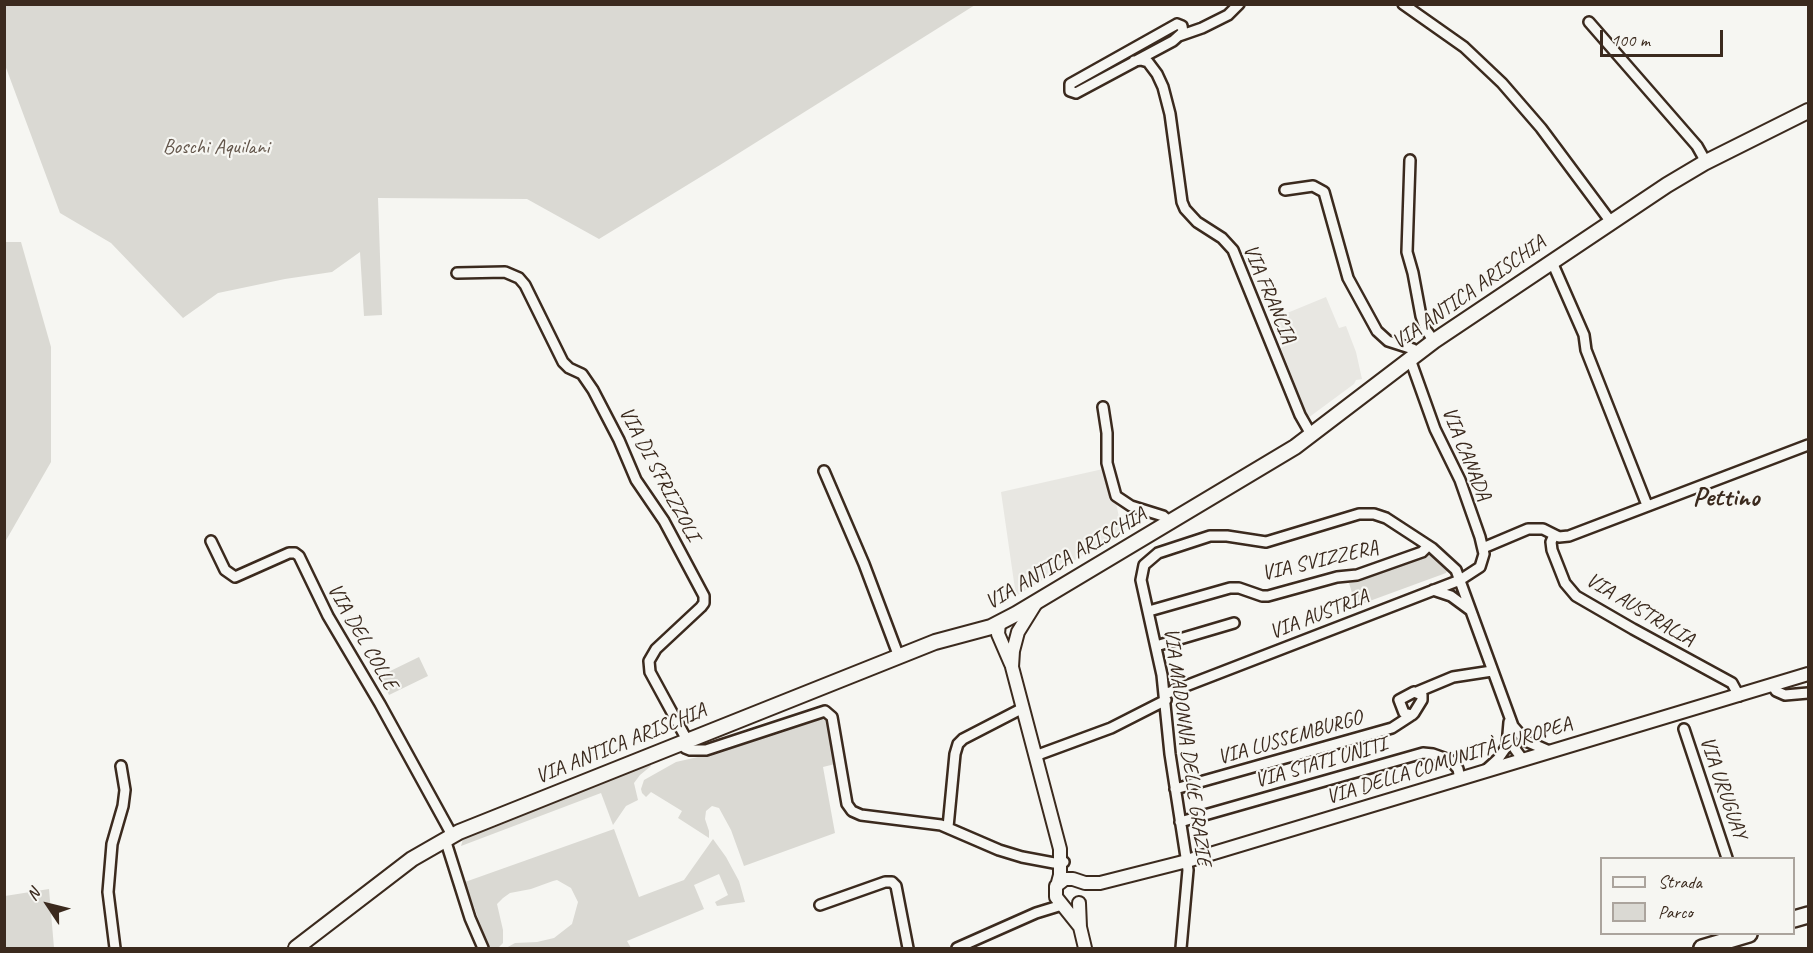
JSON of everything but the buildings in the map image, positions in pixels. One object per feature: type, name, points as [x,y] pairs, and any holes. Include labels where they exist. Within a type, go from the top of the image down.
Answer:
[{"type":"main road","name":"VIA ANTICA ARISCHIA","points":[[296,948],[394,872],[449,837],[935,642],[999,623],[1036,603],[1312,436],[1434,341],[1611,222],[1707,162],[1809,111]]},
{"type":"main road","points":[[1702,948],[1743,935]]},
{"type":"street","points":[[1179,36],[1228,15],[1239,4]]},
{"type":"street","points":[[1403,4],[1464,47],[1502,83],[1541,128],[1611,222]]},
{"type":"street","points":[[1589,22],[1697,146],[1707,162]]},
{"type":"street","points":[[1182,26],[1183,32],[1164,46],[1076,93],[1068,89],[1070,84],[1174,24],[1182,26],[1192,29],[1202,28]]},
{"type":"street","points":[[1157,74],[1156,58],[1164,46]]},
{"type":"street","points":[[1134,61],[1148,62],[1157,74]]},
{"type":"street","name":"VIA FRANCIA","points":[[1157,74],[1170,114],[1182,202],[1197,222],[1222,238],[1233,250],[1300,415],[1312,436]]},
{"type":"street","points":[[1410,160],[1407,252],[1421,316],[1426,330],[1434,341]]},
{"type":"street","points":[[1285,190],[1313,186],[1324,192],[1348,278],[1359,301],[1382,337],[1413,350],[1414,356]]},
{"type":"street","points":[[1552,261],[1584,334],[1586,350],[1647,505]]},
{"type":"street","name":"VIA DI SFRIZZOLI","points":[[458,273],[505,272],[519,278],[525,285],[563,362],[569,368],[582,374],[593,390],[620,440],[636,480],[664,521],[704,596],[705,600],[701,607],[656,649],[649,661],[650,672],[685,741]]},
{"type":"street","name":"VIA CANADA","points":[[1414,356],[1441,443],[1460,480],[1483,548],[1482,564]]},
{"type":"street","points":[[1103,407],[1107,433],[1107,463],[1116,496],[1131,506],[1162,516],[1171,523]]},
{"type":"street","points":[[1483,548],[1528,529],[1543,529],[1554,535],[1569,536],[1809,445]]},
{"type":"street","points":[[824,471],[864,564],[899,657]]},
{"type":"street","points":[[1150,536],[1154,555],[1165,549],[1215,536],[1266,542],[1366,513],[1386,518],[1428,546],[1453,567],[1460,580],[1514,734],[1515,750],[1523,760]]},
{"type":"street","name":"VIA AUSTRALIA","points":[[1554,535],[1551,542],[1552,550],[1565,583],[1576,596],[1732,683],[1739,696]]},
{"type":"street","points":[[1150,536],[1165,549]]},
{"type":"street","name":"VIA DEL COLLE","points":[[212,541],[225,570],[235,577],[289,553],[298,554],[328,616],[380,704],[449,837]]},
{"type":"street","name":"VIA SVIZZERA","points":[[1149,611],[1230,588],[1239,588],[1268,596],[1337,577],[1357,575],[1422,552],[1428,546]]},
{"type":"street","name":"VIA MADONNA DELLE GRAZIE","points":[[1154,555],[1144,565],[1143,593],[1149,611],[1166,697],[1168,737],[1187,861],[1180,948]]},
{"type":"street","name":"VIA AUSTRIA","points":[[1035,756],[1101,732],[1166,697],[1460,580],[1482,564]]},
{"type":"street","points":[[1433,590],[1451,596],[1471,612]]},
{"type":"street","points":[[1008,650],[1021,624],[1036,603]]},
{"type":"street","points":[[999,623],[1005,627],[1010,637],[1008,650],[1012,667],[1063,862],[1083,888],[1080,927],[1085,948]]},
{"type":"street","points":[[1156,646],[1234,623]]},
{"type":"street","points":[[973,632],[988,635],[1008,650]]},
{"type":"street","name":"VIA LUSSEMBURGO","points":[[1412,715],[1402,711],[1399,700],[1402,697],[1420,696],[1442,681],[1453,677],[1492,671]]},
{"type":"street","name":"VIA DELLA COMUNITÀ EUROPEA","points":[[1077,881],[1100,883],[1187,861],[1809,674]]},
{"type":"street","points":[[1773,686],[1776,691],[1785,695],[1809,693]]},
{"type":"street","name":"VIA LUSSEMBURGO","points":[[1175,789],[1392,728],[1417,711],[1420,696]]},
{"type":"street","points":[[948,827],[958,744],[1023,708]]},
{"type":"street","points":[[685,741],[685,748],[706,750],[825,711],[832,717],[847,804],[852,811],[861,815],[948,827],[999,850],[1022,857],[1063,862]]},
{"type":"street","name":"VIA URUGUAY","points":[[1684,729],[1727,857]]},
{"type":"street","points":[[1514,734],[1530,744],[1549,751]]},
{"type":"street","points":[[1483,772],[1491,767],[1504,752],[1514,734]]},
{"type":"street","name":"VIA STATI UNITI","points":[[1180,822],[1423,753],[1450,760],[1458,769],[1460,779]]},
{"type":"street","points":[[115,948],[108,892],[112,844],[123,806],[125,790],[121,766]]},
{"type":"street","points":[[449,837],[470,918],[483,948]]},
{"type":"street","points":[[1063,862],[1056,888],[1056,899],[1080,927]]},
{"type":"street","points":[[1036,913],[1047,903],[1065,879],[1077,881]]},
{"type":"street","points":[[820,905],[885,882],[892,882],[897,886],[908,948]]},
{"type":"street","name":"VIA DELLA COMUNITÀ EUROPEA","points":[[1081,901],[1100,883]]},
{"type":"street","points":[[957,948],[1036,913],[1063,906],[1072,907],[1081,901]]},
{"type":"shaded area","points":[[1326,297],[1339,328],[1346,326],[1356,352],[1362,379],[1356,380],[1354,384],[1308,418],[1281,348],[1286,345],[1275,318]]},
{"type":"shaded area","points":[[1103,469],[1111,495],[1116,503],[1123,536],[1093,549],[1016,596],[1001,492]]},
{"type":"green space","name":"Boschi Aquilani","points":[[5,4],[975,5],[599,239],[527,199],[378,198],[382,315],[364,316],[360,252],[332,272],[218,293],[183,318],[111,243],[60,213],[5,65]]},
{"type":"green space","points":[[5,242],[21,242],[51,347],[51,462],[5,542]]},
{"type":"green space","points":[[1432,552],[1450,564],[1446,573],[1356,606],[1349,583],[1424,557],[1423,555]]},
{"type":"green space","points":[[419,657],[428,676],[389,695],[380,676]]},
{"type":"green space","points":[[824,716],[835,764],[823,767],[835,833],[744,866],[731,830],[719,808],[712,806],[706,811],[705,819],[709,838],[678,818],[682,811],[651,792],[646,797],[642,793],[644,780],[676,762],[711,754]]},
{"type":"green space","points":[[650,762],[651,766],[634,783],[638,800],[626,806],[613,825],[601,793],[461,846],[464,836]]},
{"type":"green space","points":[[614,829],[639,897],[684,880],[713,839],[739,881],[745,902],[717,906],[715,902],[728,895],[719,874],[694,885],[704,909],[627,941],[631,948],[506,948],[515,943],[537,942],[554,938],[572,924],[578,902],[571,888],[557,880],[510,893],[497,904],[503,930],[503,943],[498,948],[489,948],[465,882]]},
{"type":"green space","points":[[49,889],[54,948],[5,948],[5,896]]},
{"type":"district","name":"Pettino","points":[[1726,498]]}]
